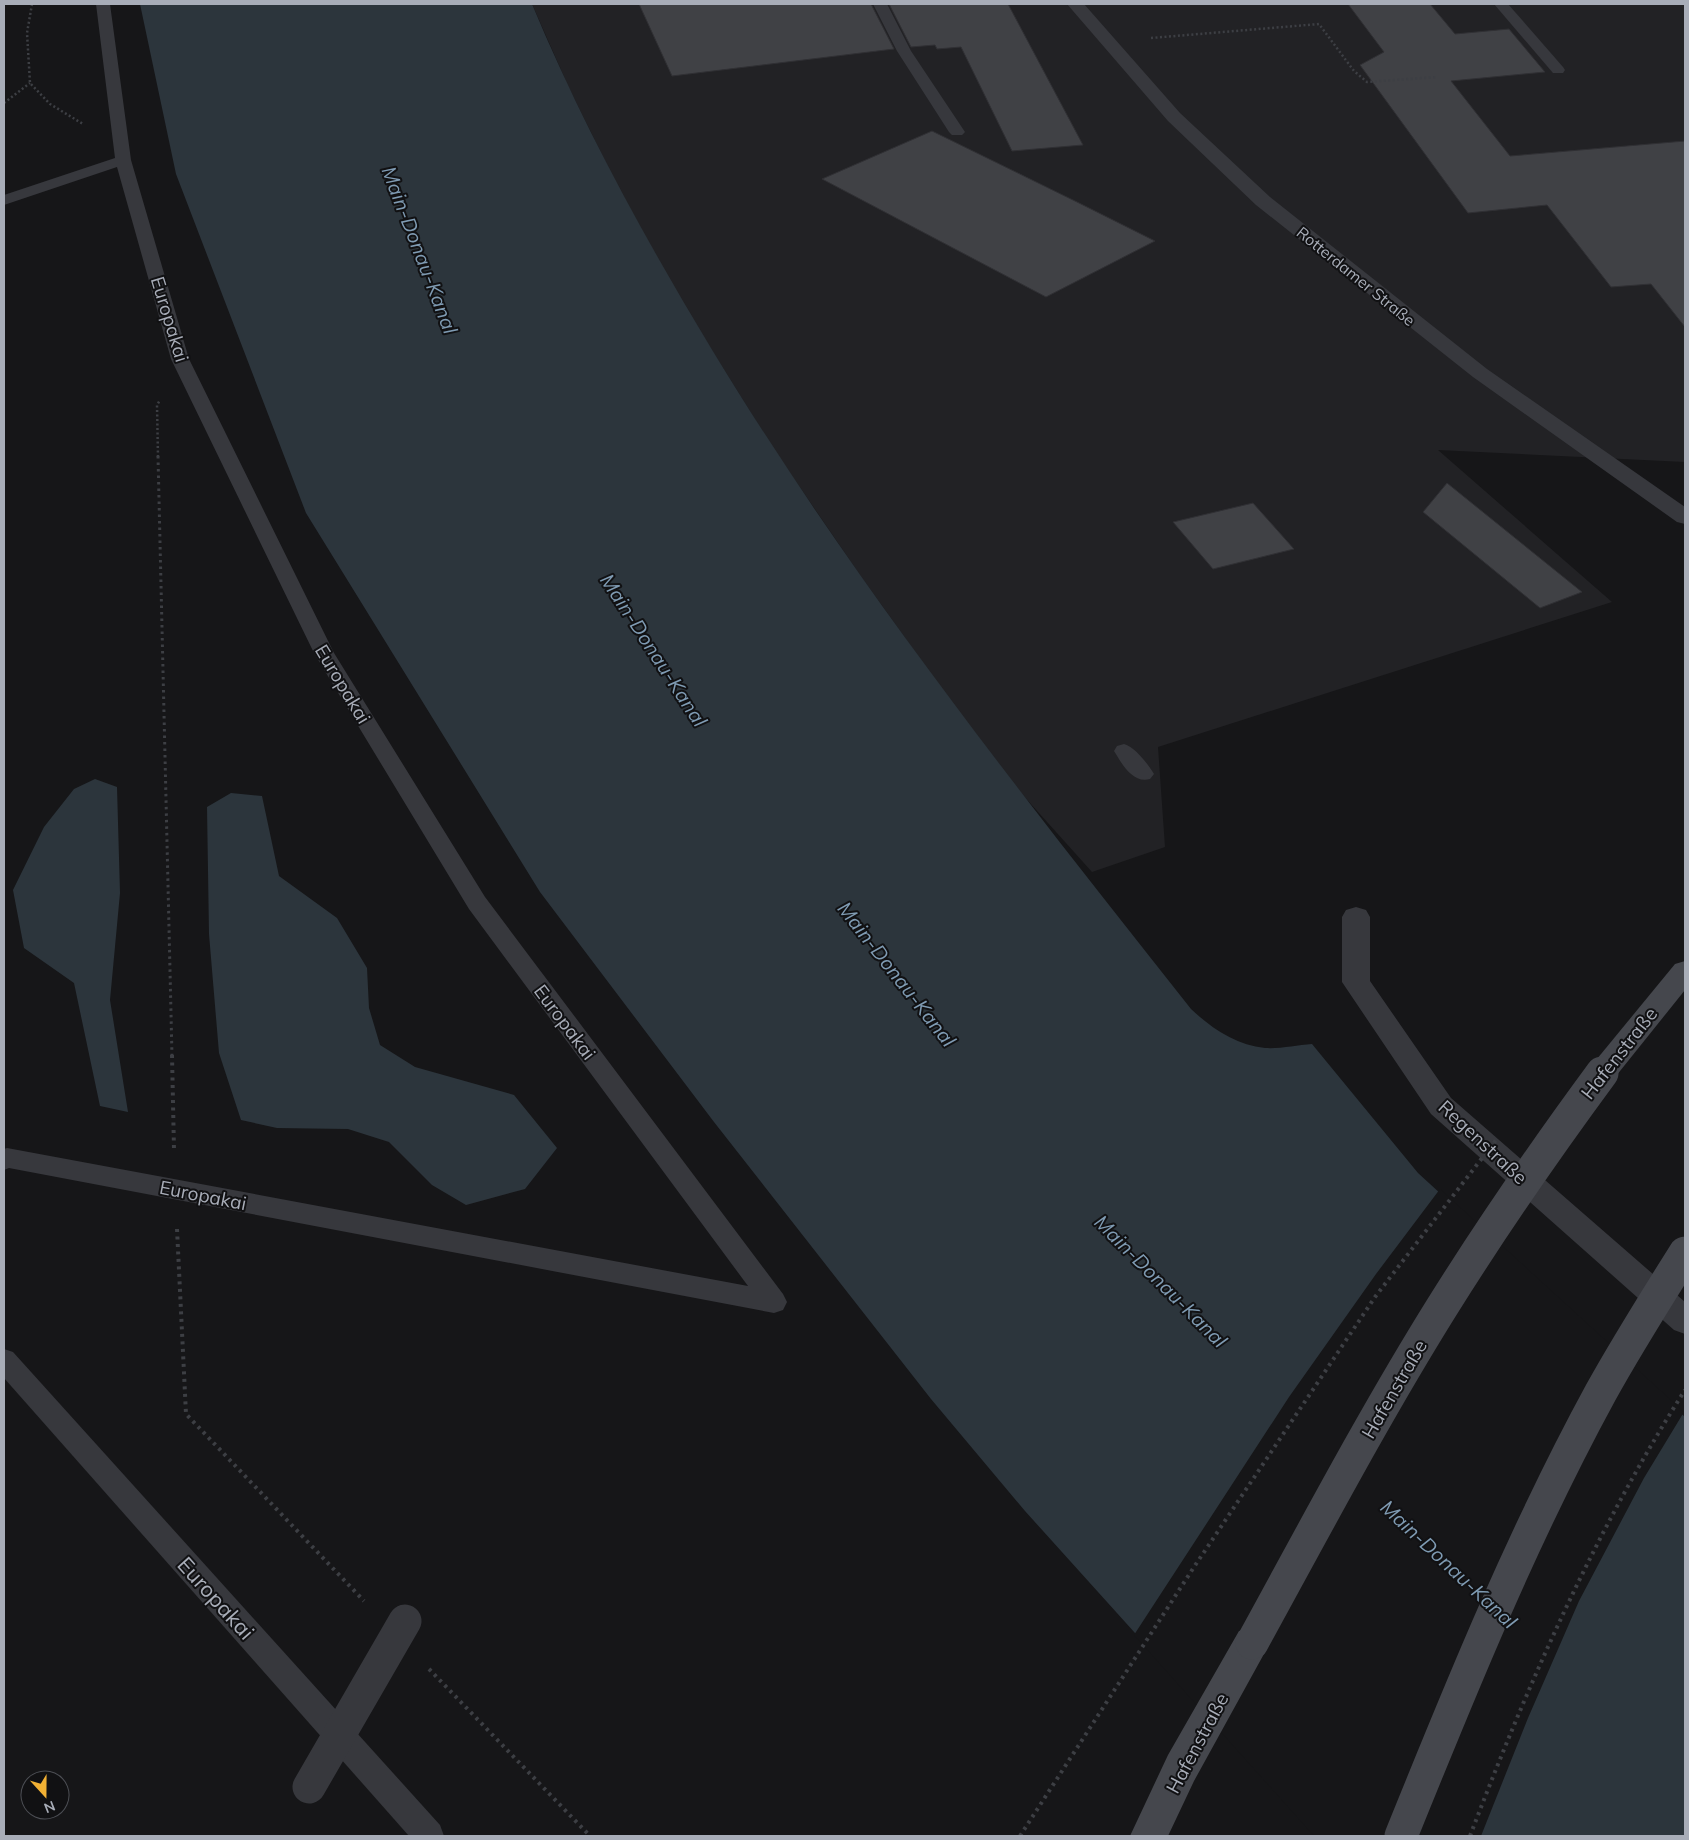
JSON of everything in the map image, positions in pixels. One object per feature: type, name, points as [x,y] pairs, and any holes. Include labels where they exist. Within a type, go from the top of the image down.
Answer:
[{"type":"main road","name":"Hafenstraße","points":[[1149,1836],[1181,1768],[1398,1381],[1469,1263],[1534,1166],[1602,1073],[1685,971]]},
{"type":"main road","points":[[1401,1836],[1485,1634],[1549,1494],[1614,1369],[1685,1253]]},
{"type":"street","name":"Rotterdamer Straße","points":[[1075,4],[1174,117],[1263,201],[1480,374],[1681,513]]},
{"type":"street","name":"Regenstraße","points":[[1356,917],[1356,982],[1441,1106],[1685,1322]]},
{"type":"street","points":[[309,1787],[405,1621]]},
{"type":"lane","name":"Europakai","points":[[5,1158],[774,1302],[477,903],[324,653],[180,359],[123,160],[103,4]]},
{"type":"lane","points":[[880,4],[904,51],[957,132]]},
{"type":"lane","points":[[1501,4],[1558,70]]},
{"type":"lane","points":[[4,200],[123,160]]},
{"type":"lane","points":[[1124,751],[1143,774]]},
{"type":"lane","name":"Europakai","points":[[4,1360],[429,1836]]},
{"type":"path","points":[[32,4],[27,32],[30,83],[50,104],[84,124],[119,129]]},
{"type":"path","points":[[1107,42],[1319,24],[1354,71],[1367,82],[1437,77]]},
{"type":"path","points":[[4,103],[30,83]]},
{"type":"path","points":[[180,359],[157,405],[175,1190],[182,1352]]},
{"type":"path","points":[[1020,1836],[1194,1567],[1375,1298],[1502,1133]]},
{"type":"path","points":[[1470,1836],[1501,1755],[1576,1589],[1652,1442],[1685,1390]]},
{"type":"shaded area","points":[[532,4],[1685,4],[1685,462],[1438,450],[1612,602],[1158,747],[1165,847],[1092,872],[1021,793],[941,688],[860,575],[771,445],[685,307],[620,191],[569,88]]},
{"type":"water","name":"Main-Donau-Kanal","points":[[140,4],[532,4],[572,93],[638,222],[711,348],[765,435],[880,603],[941,686],[1191,1009],[1216,1029],[1234,1039],[1254,1046],[1271,1048],[1312,1044],[1418,1173],[1685,1417],[1685,1836],[1318,1836],[1025,1511],[931,1399],[714,1122],[540,892],[306,513],[176,174]]},
{"type":"water","points":[[95,779],[117,787],[120,893],[110,1000],[128,1112],[100,1106],[74,983],[24,948],[13,890],[44,827],[74,789]]},
{"type":"water","points":[[231,793],[262,796],[279,876],[337,918],[367,968],[369,1008],[380,1045],[415,1067],[514,1095],[557,1148],[525,1189],[466,1205],[432,1185],[389,1142],[348,1129],[277,1128],[241,1120],[219,1053],[209,934],[207,807]]},
{"type":"pier","points":[[1440,1189],[1684,1412],[1644,1478],[1579,1601],[1528,1718],[1481,1836],[1314,1836],[1134,1635],[1289,1397],[1376,1274]]},
{"type":"building","points":[[639,4],[871,4],[894,49],[672,76]]},
{"type":"building","points":[[889,4],[1008,4],[1083,145],[1012,151],[961,47],[937,49],[935,45],[911,47]]},
{"type":"building","points":[[1348,4],[1430,4],[1455,34],[1509,29],[1545,72],[1451,81],[1510,156],[1685,141],[1685,327],[1651,284],[1611,287],[1547,205],[1468,213],[1360,65],[1384,52]]},
{"type":"building","points":[[932,131],[1155,241],[1046,297],[822,179]]},
{"type":"building","points":[[1447,483],[1582,592],[1540,608],[1423,512]]},
{"type":"building","points":[[1253,503],[1294,549],[1213,569],[1173,522]]}]
